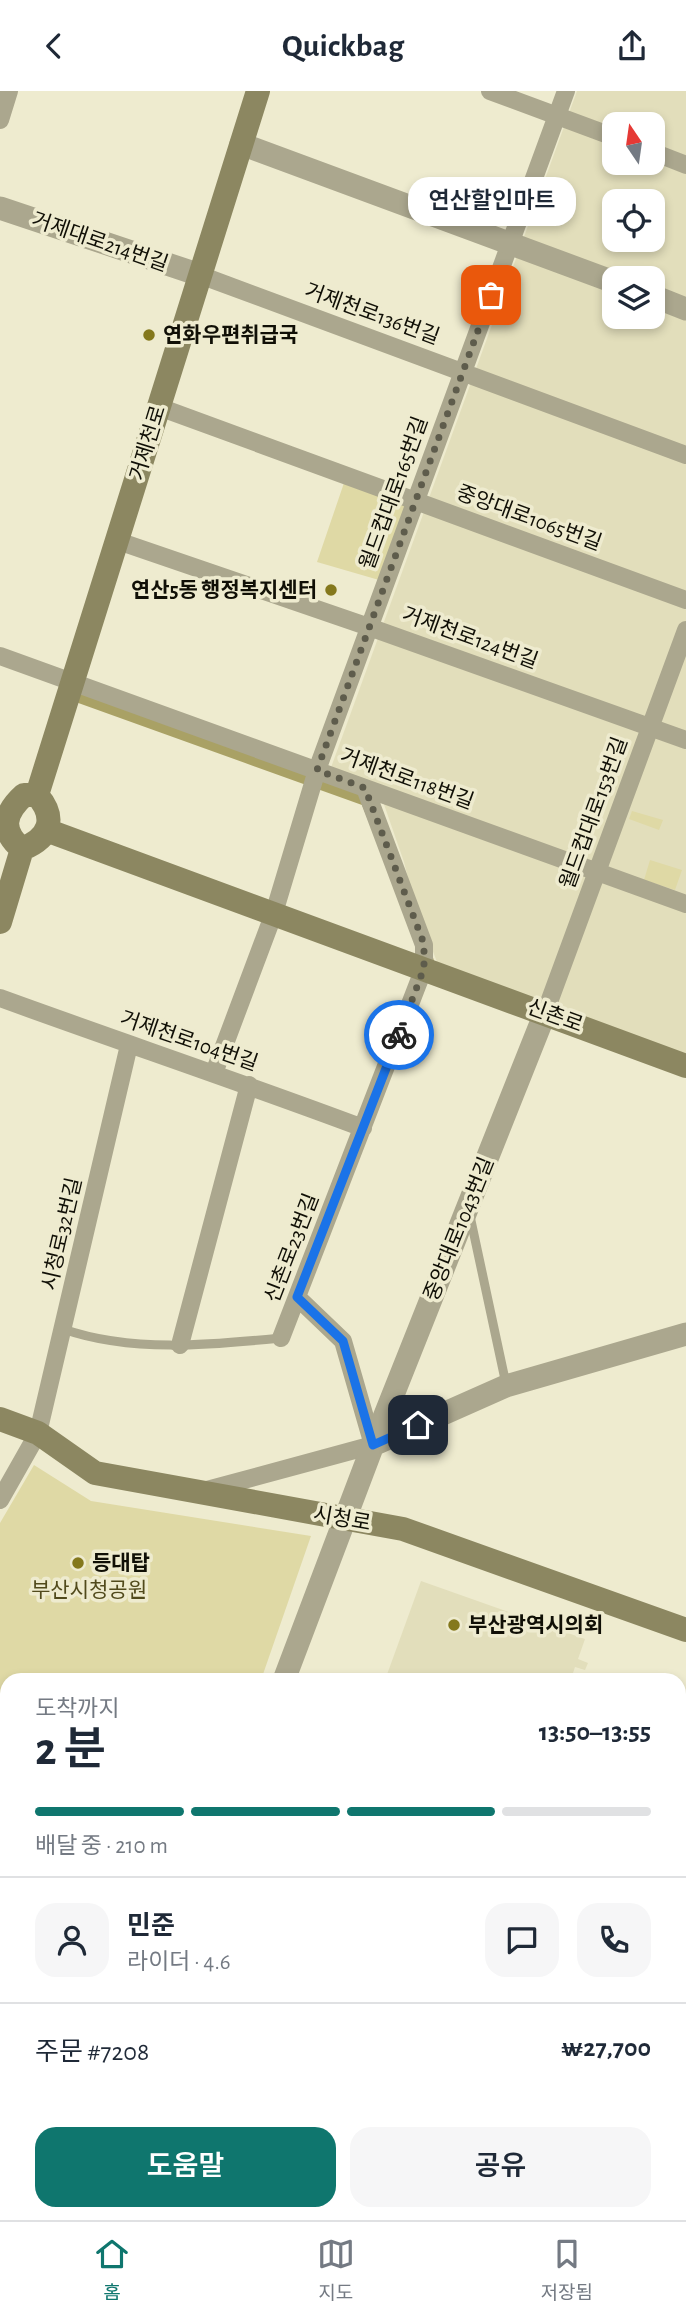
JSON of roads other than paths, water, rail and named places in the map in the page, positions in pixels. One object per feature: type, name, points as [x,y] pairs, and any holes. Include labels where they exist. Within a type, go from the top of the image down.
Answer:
[{"type":"main road","name":"거제천로","points":[[37,796],[258,91]]},
{"type":"main road","points":[[24,795],[37,796],[47,807],[49,821],[43,837],[22,849],[13,841],[4,816],[24,795]]},
{"type":"main road","name":"신촌로","points":[[46,830],[686,1066]]},
{"type":"main road","points":[[0,922],[22,849]]},
{"type":"main road","name":"시청로","points":[[0,1419],[38,1433],[95,1473],[403,1529],[686,1630]]},
{"type":"street","points":[[0,120],[9,91]]},
{"type":"street","points":[[490,91],[602,132]]},
{"type":"street","name":"월드컵대로165번길","points":[[274,913],[317,770],[566,91]]},
{"type":"street","points":[[241,144],[602,278]]},
{"type":"street","points":[[665,157],[686,165]]},
{"type":"street","name":"거제대로214번길","points":[[0,208],[200,275]]},
{"type":"street","name":"거제천로136번길","points":[[200,275],[686,454]]},
{"type":"street","points":[[665,301],[686,309]]},
{"type":"street","name":"중앙대로1065번길","points":[[159,407],[686,600]]},
{"type":"street","name":"거제천로124번길","points":[[118,541],[686,740]]},
{"type":"street","name":"월드컵대로153번길","points":[[545,1013],[686,630]]},
{"type":"street","name":"거제천로118번길","points":[[0,656],[686,904]]},
{"type":"street","points":[[365,788],[424,944],[424,968]]},
{"type":"street","points":[[214,1073],[274,913]]},
{"type":"street","name":"신촌로23번길","points":[[281,1338],[424,968]]},
{"type":"street","name":"거제천로104번길","points":[[0,998],[363,1128]]},
{"type":"street","name":"중앙대로1043번길","points":[[287,1673],[373,1445],[545,1013]]},
{"type":"street","name":"시청로32번길","points":[[0,1500],[38,1433],[129,1045]]},
{"type":"street","points":[[180,1345],[249,1085]]},
{"type":"street","points":[[297,1297],[343,1341],[373,1445]]},
{"type":"street","points":[[201,1492],[373,1445],[506,1386],[686,1334]]},
{"type":"lane","points":[[468,1207],[506,1386]]},
{"type":"lane","name":"신촌로23번길","points":[[63,1329],[124,1343],[180,1345],[281,1338]]},
{"type":"place","name":"연산할인마트","points":[[491,295]]},
{"type":"place","name":"연화우편취급국","points":[[149,335]]},
{"type":"place","name":"연산5동 행정복지센터","points":[[331,590]]},
{"type":"place","name":"등대탑","points":[[78,1563]]},
{"type":"place","name":"부산광역시의회","points":[[454,1625]]},
{"type":"park label","name":"부산시청공원","points":[[89,1590]]}]
